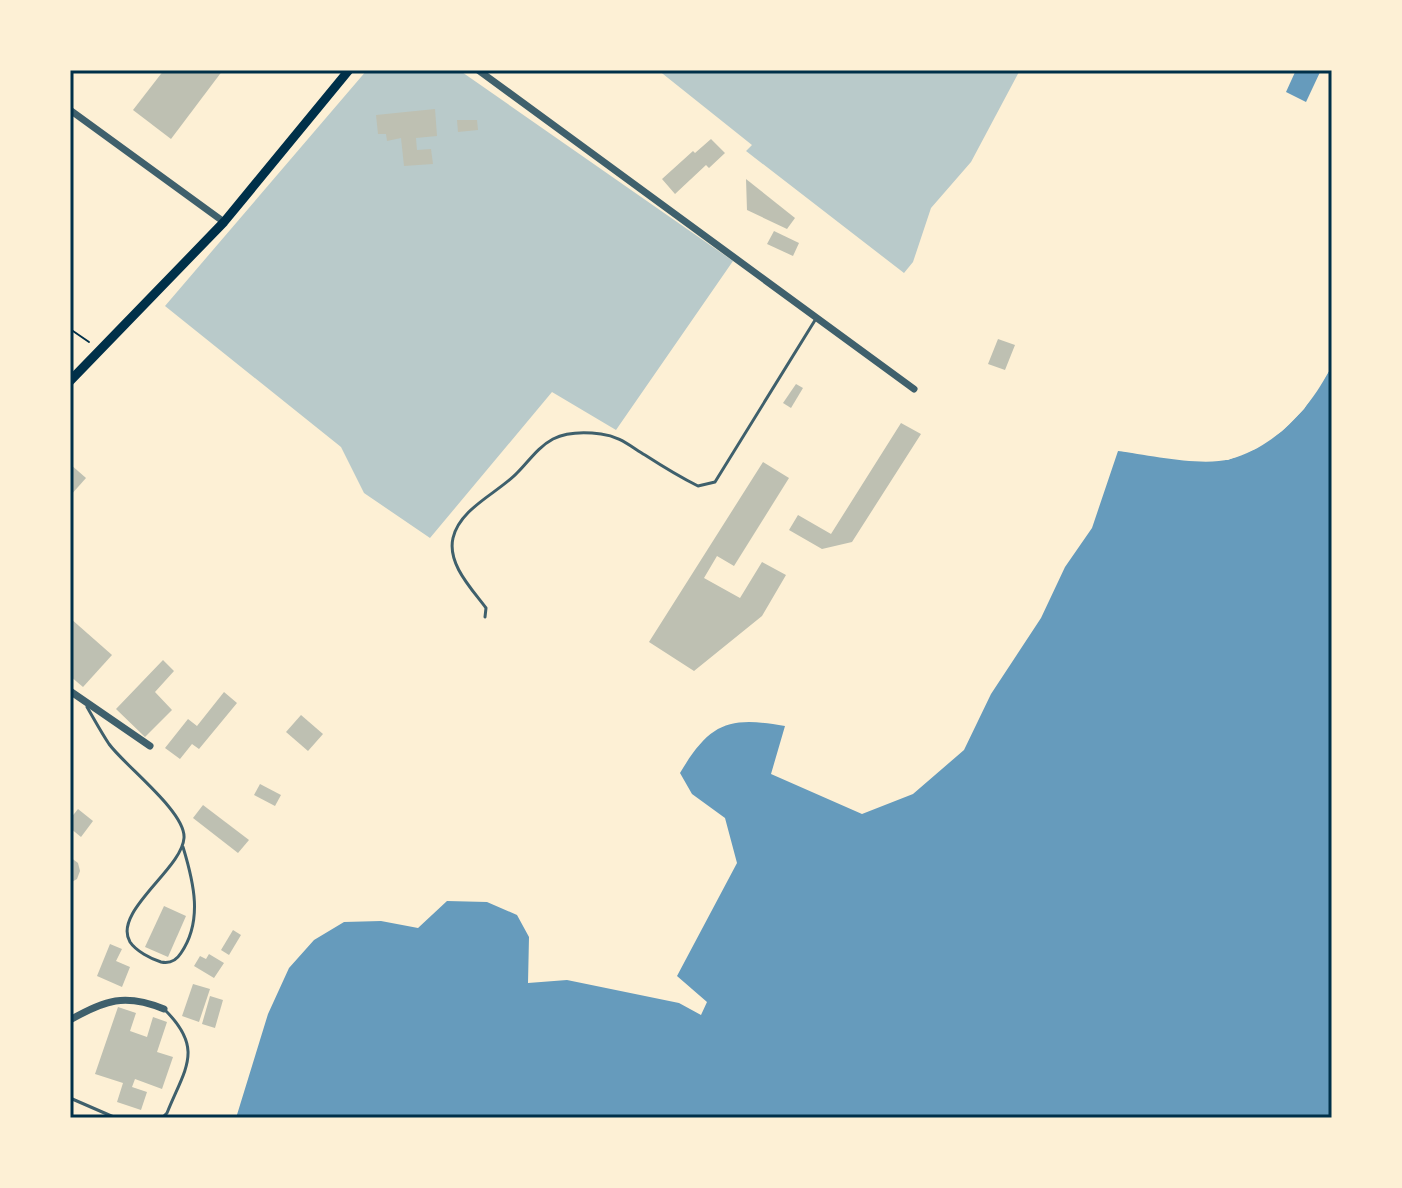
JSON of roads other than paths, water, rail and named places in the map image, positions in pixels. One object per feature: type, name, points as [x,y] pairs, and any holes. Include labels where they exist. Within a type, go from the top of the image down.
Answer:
[{"type":"main road","points":[[70,381],[224,222],[349,70]]},
{"type":"street","points":[[478,70],[914,389]]},
{"type":"street","points":[[70,110],[224,222]]},
{"type":"street","points":[[70,691],[150,746]]},
{"type":"street","points":[[70,1020],[96,1005],[114,1000],[132,1000],[164,1009]]},
{"type":"lane","points":[[485,617],[486,608],[460,573],[453,551],[453,538],[462,520],[517,474],[531,456],[554,439],[578,433],[604,434],[626,441],[642,454],[698,486],[715,482],[817,317]]},
{"type":"lane","points":[[83,700],[109,744],[177,816],[185,833],[183,847],[195,907],[194,929],[177,960],[159,962],[130,941],[128,923],[139,902],[183,847]]},
{"type":"lane","points":[[162,1118],[167,1113],[190,1056],[187,1037],[164,1009]]},
{"type":"lane","points":[[70,1098],[116,1118]]},
{"type":"water","points":[[1296,70],[1321,70],[1306,102],[1286,92]]},
{"type":"water","points":[[1332,365],[1332,1118],[236,1118],[268,1014],[289,968],[314,940],[344,922],[381,921],[418,928],[447,901],[487,902],[517,915],[529,937],[528,983],[567,980],[679,1003],[701,1015],[707,1002],[677,976],[737,863],[725,818],[692,794],[680,773],[701,743],[722,727],[735,723],[785,726],[771,774],[862,814],[913,794],[964,750],[991,694],[1041,618],[1065,567],[1092,528],[1118,451],[1205,462],[1247,453],[1263,445],[1291,423],[1314,395]]}]
